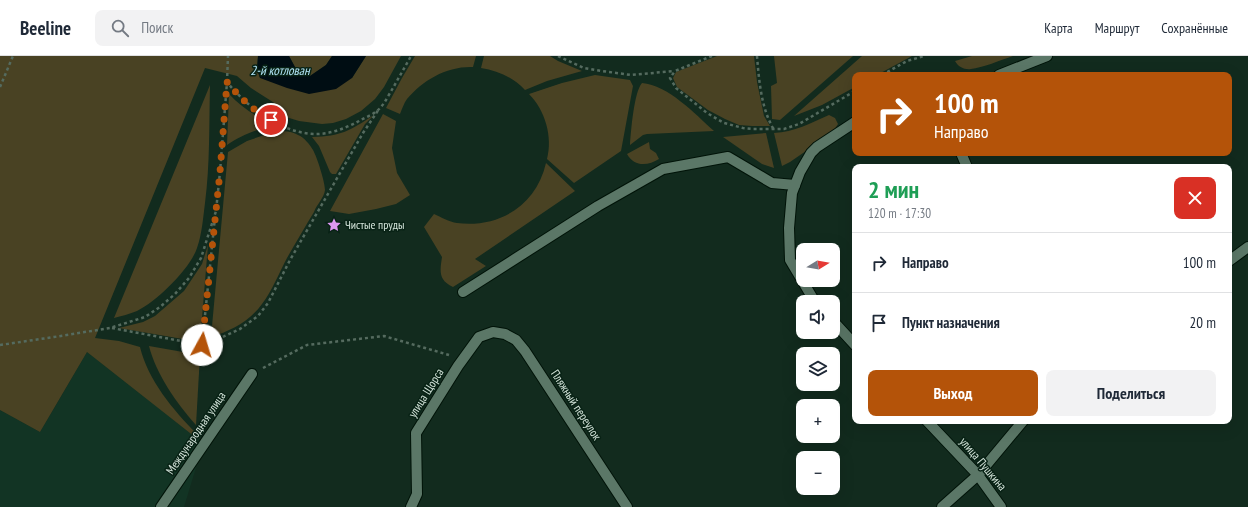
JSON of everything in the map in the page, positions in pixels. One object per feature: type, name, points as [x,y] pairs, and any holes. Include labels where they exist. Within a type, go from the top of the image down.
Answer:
[{"type":"street","points":[[1007,72],[1047,56]]},
{"type":"street","points":[[811,295],[790,260],[789,228],[791,199],[800,172],[811,153],[817,147],[852,124]]},
{"type":"street","points":[[463,292],[598,206],[663,169],[728,157],[772,183],[795,185]]},
{"type":"street","points":[[1232,259],[1248,247]]},
{"type":"street","points":[[840,329],[852,342]]},
{"type":"street","name":"улица Щорса","points":[[412,507],[416,494],[416,433],[479,337],[493,332]]},
{"type":"street","name":"Пляжный переулок","points":[[493,332],[505,334],[516,340],[525,351],[627,507]]},
{"type":"street","name":"Международная улица","points":[[161,507],[252,374]]},
{"type":"street","name":"улица Пушкина","points":[[930,424],[978,475],[1001,507]]},
{"type":"street","points":[[942,507],[978,475],[1020,424]]},
{"type":"path","points":[[0,87],[13,56]]},
{"type":"path","points":[[202,345],[220,172],[228,56]]},
{"type":"path","points":[[110,328],[202,345],[240,329],[258,316],[268,303],[290,260],[360,139],[380,109],[411,56]]},
{"type":"path","points":[[558,56],[584,68],[624,74],[649,74],[675,71],[712,56]]},
{"type":"path","points":[[757,56],[762,94],[767,114],[774,130]]},
{"type":"path","points":[[887,72],[907,61],[924,56]]},
{"type":"path","points":[[675,71],[670,78],[676,88],[687,98],[711,116],[724,123],[743,128],[774,130],[784,129],[799,124],[852,93]]},
{"type":"path","points":[[227,82],[234,92],[263,116],[299,132],[317,134],[334,131],[350,126],[380,109]]},
{"type":"path","points":[[0,345],[110,328],[145,317],[175,294],[189,278],[201,258],[216,211]]},
{"type":"path","points":[[252,374],[307,345],[384,336],[464,359]]},
{"type":"shaded area","points":[[0,56],[258,56],[257,69],[260,78],[352,78],[366,56],[401,56],[384,87],[375,99],[361,111],[346,119],[333,123],[322,124],[299,121],[286,117],[276,104],[251,88],[237,76],[205,68],[95,338],[119,341],[140,347],[155,383],[179,415],[197,434],[195,437],[87,352],[40,432],[0,410]]},
{"type":"shaded area","points":[[289,56],[332,56],[326,65],[310,76],[295,67]]},
{"type":"shaded area","points":[[415,56],[476,56],[473,67],[463,67],[445,72],[428,80],[420,86],[407,99],[400,114],[386,108]]},
{"type":"shaded area","points":[[484,56],[550,56],[582,71],[547,81],[525,90],[505,75],[481,68]]},
{"type":"shaded area","points":[[717,56],[754,56],[757,82],[764,116],[770,126],[739,125],[708,110],[677,87],[673,78],[676,72]]},
{"type":"shaded area","points":[[774,56],[853,56],[780,120],[772,119],[771,86],[777,83]]},
{"type":"shaded area","points":[[862,56],[912,56],[883,72],[852,72],[852,89],[822,105],[794,116]]},
{"type":"shaded area","points":[[972,56],[1013,56],[986,66],[971,69],[962,68],[955,61]]},
{"type":"shaded area","points":[[595,75],[630,80],[633,86],[621,151],[574,183],[547,159],[549,142],[546,124],[535,100],[529,94],[562,83]]},
{"type":"shaded area","points":[[642,83],[662,89],[681,101],[714,131],[647,134],[643,135],[630,145],[635,103]]},
{"type":"shaded area","points":[[210,85],[207,188],[202,226],[197,248],[180,275],[154,300],[137,311],[114,318]]},
{"type":"shaded area","points":[[229,94],[250,112],[275,125],[250,133],[227,145]]},
{"type":"shaded area","points":[[383,114],[396,121],[392,148],[397,173],[410,195],[396,204],[376,209],[349,214],[330,211]]},
{"type":"shaded area","points":[[374,115],[365,124],[336,174],[332,174],[319,146],[312,137],[345,132]]},
{"type":"shaded area","points":[[829,115],[835,118],[838,124],[832,133],[782,166],[774,133],[795,129]]},
{"type":"shaded area","points":[[276,131],[296,134],[302,137],[309,144],[315,153],[325,190],[322,198],[262,304],[251,316],[239,325],[211,337],[228,152],[247,141]]},
{"type":"shaded area","points":[[766,133],[774,168],[762,164],[723,137]]},
{"type":"shaded area","points":[[649,142],[650,149],[656,153],[659,159],[650,163],[642,164],[633,161],[627,154]]},
{"type":"shaded area","points":[[546,163],[575,191],[475,259],[486,266],[453,287],[448,284],[441,275],[442,257],[424,227],[434,214],[448,221],[472,224],[501,218],[514,211],[525,202],[534,191],[541,178]]},
{"type":"shaded area","points":[[208,245],[200,342],[119,328],[143,322],[155,316],[184,291],[202,264]]},
{"type":"shaded area","points":[[149,346],[200,355],[196,425],[182,408],[162,378],[152,357]]},
{"type":"shaded area","points":[[87,352],[207,446],[198,461],[184,507],[0,507],[0,410],[40,432]]},
{"type":"water","name":"2-й котлован","points":[[258,56],[289,56],[295,67],[310,76],[326,65],[332,56],[366,56],[352,78],[336,89],[309,94],[260,78],[257,69]]},
{"type":"place","name":"Чистые пруды","points":[[334,225]]},
{"type":"route","points":[[202,345],[220,172],[227,82],[234,92],[263,116],[271,120]]}]
